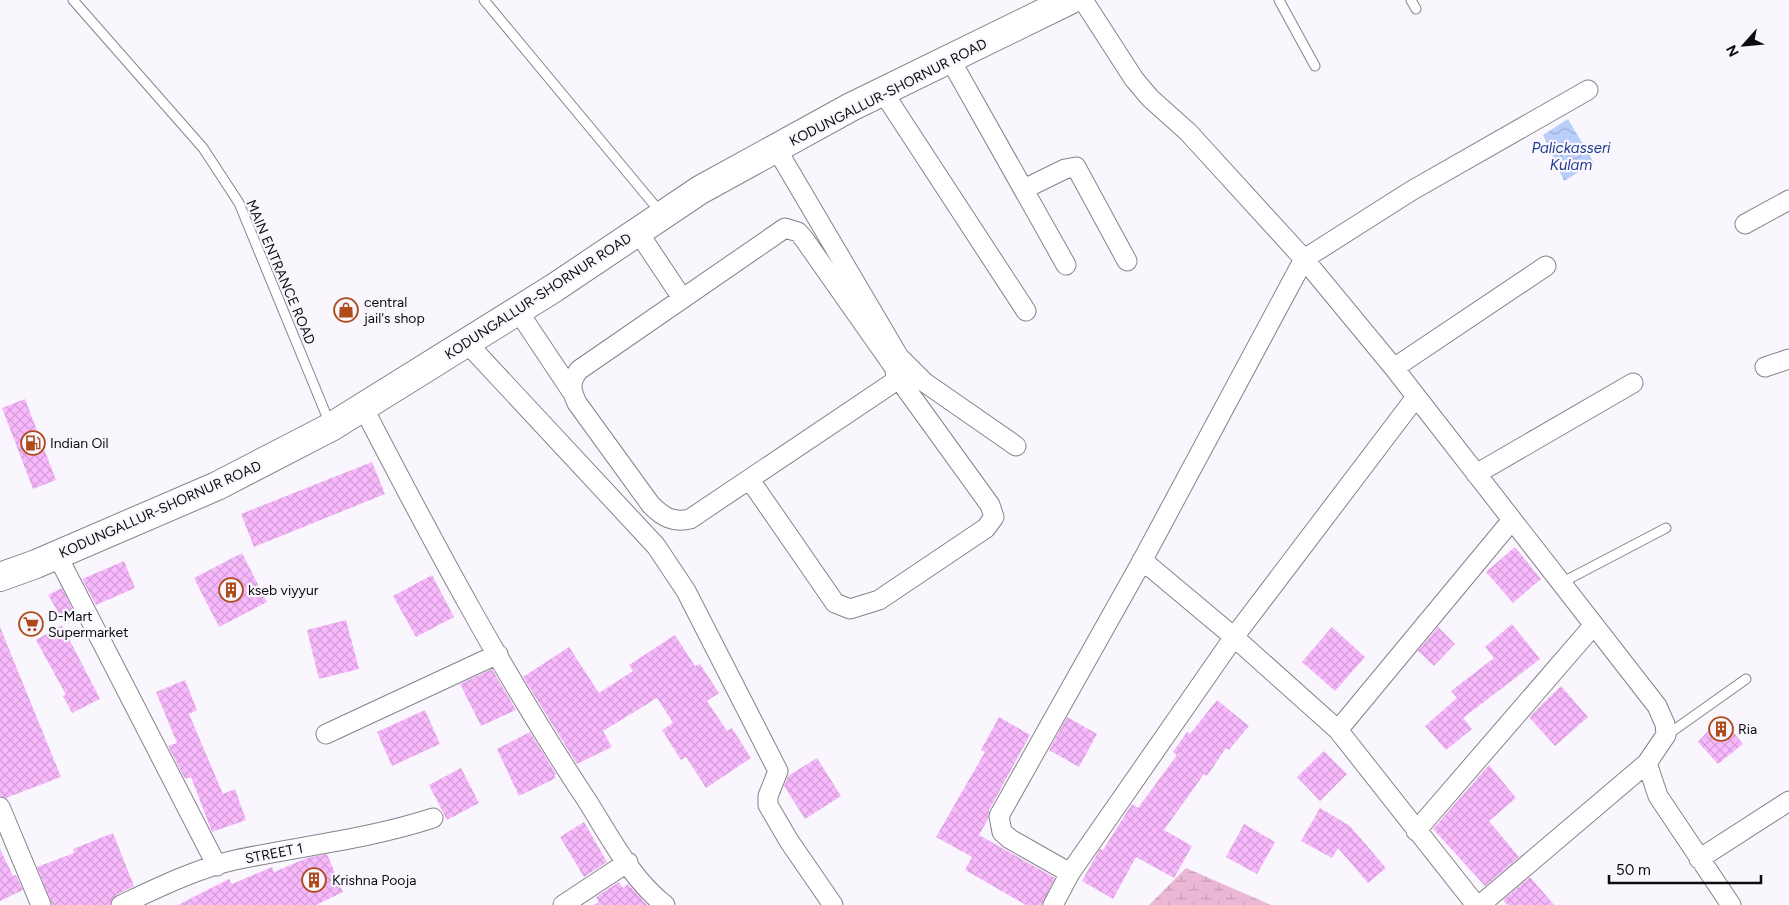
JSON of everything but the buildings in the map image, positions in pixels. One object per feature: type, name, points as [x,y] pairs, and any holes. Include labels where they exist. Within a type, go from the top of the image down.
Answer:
[{"type":"main road","name":"KODUNGALLUR-SHORNUR ROAD","points":[[0,577],[57,555],[217,486],[331,427],[518,311],[700,190],[884,92],[1070,0]]},
{"type":"street","points":[[1083,0],[1134,78],[1150,98],[1188,132],[1304,259],[1394,368],[1657,706],[1665,724],[1666,735],[1647,763],[1480,905]]},
{"type":"street","points":[[950,59],[1066,264]]},
{"type":"street","points":[[1070,873],[1010,839],[1002,832],[999,816],[1142,560],[1304,259],[1410,191],[1588,90]]},
{"type":"street","points":[[884,92],[1026,311]]},
{"type":"street","points":[[776,148],[899,357],[924,382],[1016,446]]},
{"type":"street","points":[[1024,189],[1065,169],[1076,167],[1127,261]]},
{"type":"street","points":[[1745,224],[1789,200]]},
{"type":"street","points":[[572,392],[571,384],[580,370],[781,230],[791,229],[804,239],[894,367],[896,375],[990,504],[994,517],[986,528],[879,600],[850,609],[835,603],[750,480]]},
{"type":"street","points":[[638,232],[682,298]]},
{"type":"street","points":[[1394,368],[1546,266]]},
{"type":"street","points":[[518,311],[578,403],[651,505],[660,514],[680,521],[690,519],[888,387],[894,382],[896,375]]},
{"type":"street","points":[[467,343],[656,546],[681,584],[778,771],[768,796],[768,805],[789,841],[833,905]]},
{"type":"street","points":[[1765,367],[1789,359]]},
{"type":"street","points":[[1476,474],[1633,383]]},
{"type":"street","points":[[1053,905],[1070,873],[1234,637],[1416,397]]},
{"type":"street","points":[[363,406],[426,528],[547,740],[628,862],[652,895],[665,905]]},
{"type":"street","points":[[1338,730],[1512,520]]},
{"type":"street","points":[[57,555],[217,866]]},
{"type":"street","points":[[1142,560],[1234,637],[1338,730],[1476,905]]},
{"type":"street","points":[[1416,831],[1593,626]]},
{"type":"street","points":[[326,734],[498,654]]},
{"type":"street","points":[[1647,763],[1658,796],[1731,905]]},
{"type":"street","points":[[1699,859],[1789,801]]},
{"type":"street","points":[[0,807],[41,905]]},
{"type":"street","name":"STREET 1","points":[[121,905],[160,887],[233,861],[401,828],[433,818]]},
{"type":"street","points":[[563,905],[628,862]]},
{"type":"lane","name":"MAIN ENTRANCE ROAD","points":[[73,0],[203,148],[239,203],[331,427]]},
{"type":"lane","points":[[484,0],[663,215]]},
{"type":"lane","points":[[1280,0],[1315,66]]},
{"type":"lane","points":[[1411,0],[1416,9]]},
{"type":"lane","points":[[1560,583],[1666,528]]},
{"type":"lane","points":[[1666,735],[1746,679]]},
{"type":"green space","points":[[1186,868],[1271,905],[1149,905]]},
{"type":"water","name":"Palickasseri Kulam","points":[[1568,119],[1594,163],[1564,181],[1543,135]]},
{"type":"place","name":"central jail's shop","points":[[346,310]]},
{"type":"place","name":"Indian Oil","points":[[33,443]]},
{"type":"place","name":"kseb viyyur","points":[[231,590]]},
{"type":"place","name":"D-Mart Supermarket","points":[[31,624]]},
{"type":"place","name":"Ria","points":[[1721,729]]},
{"type":"place","name":"Krishna Pooja","points":[[314,880]]}]
